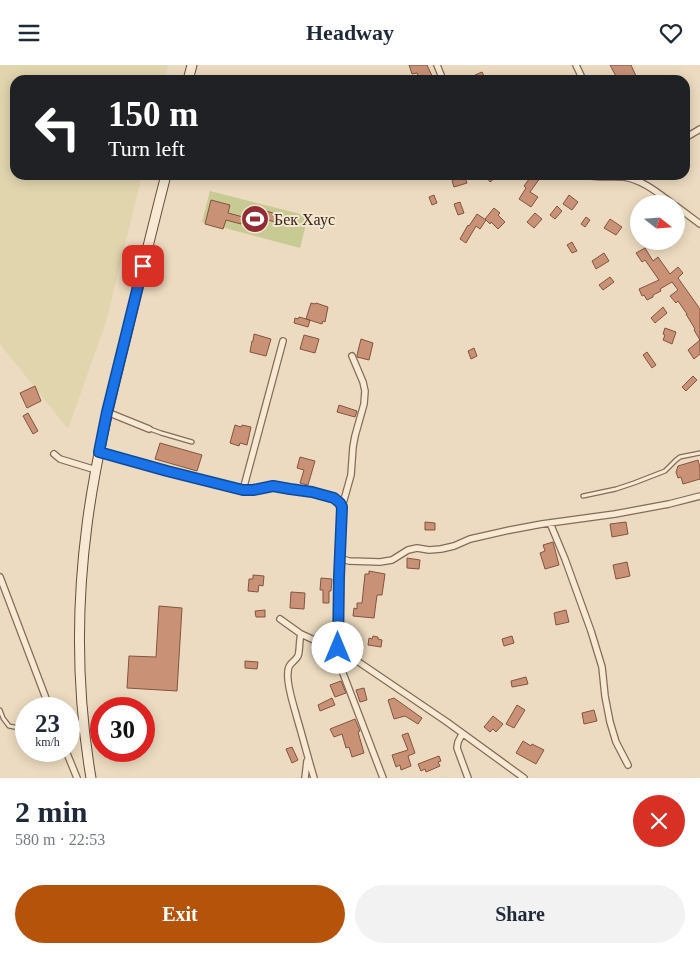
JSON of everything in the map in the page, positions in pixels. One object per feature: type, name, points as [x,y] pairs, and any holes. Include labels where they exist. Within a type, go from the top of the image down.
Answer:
[{"type":"main road","points":[[91,778],[82,705],[80,634],[87,527],[107,412],[165,180]]},
{"type":"street","points":[[636,180],[660,195]]},
{"type":"street","points":[[685,213],[700,224]]},
{"type":"street","points":[[243,490],[283,341]]},
{"type":"street","points":[[352,356],[365,391],[364,405],[353,447],[351,475],[342,507],[339,558],[338,655],[341,668],[383,778]]},
{"type":"street","points":[[107,412],[149,429]]},
{"type":"street","points":[[99,452],[243,490],[273,486],[312,492],[334,498],[342,507]]},
{"type":"street","points":[[54,454],[60,459],[96,470]]},
{"type":"street","points":[[339,558],[349,561],[380,562],[392,560],[408,550],[417,548],[441,549],[470,539],[510,530],[624,513],[700,496]]},
{"type":"street","points":[[550,523],[591,631],[602,667],[610,722],[616,742],[628,765]]},
{"type":"street","points":[[0,577],[45,697]]},
{"type":"street","points":[[280,619],[338,655]]},
{"type":"street","points":[[301,633],[298,643],[298,655],[290,663],[287,674],[314,778]]},
{"type":"street","points":[[338,648],[524,778]]},
{"type":"street","points":[[462,734],[457,748],[468,778]]},
{"type":"street","points":[[305,778],[308,759]]},
{"type":"street","points":[[70,762],[76,778]]},
{"type":"lane","points":[[149,429],[192,442]]},
{"type":"lane","points":[[583,497],[634,483],[665,471],[680,457],[700,453]]},
{"type":"lane","points":[[0,710],[9,726],[15,727]]},
{"type":"shaded area","points":[[0,65],[168,65],[166,75],[10,75],[10,180],[141,180],[106,322],[68,429],[0,344]]},
{"type":"green space","name":"Бек Хаус","points":[[210,191],[308,216],[300,248],[202,222]]},
{"type":"building","points":[[409,65],[427,65],[432,75],[418,75],[417,73],[412,74]]},
{"type":"building","points":[[610,65],[631,65],[636,75],[615,75]]},
{"type":"building","points":[[466,180],[467,183],[454,187],[452,181]]},
{"type":"building","points":[[528,180],[539,180],[530,192],[538,197],[531,207],[519,199],[526,188],[524,186]]},
{"type":"building","points":[[434,195],[437,203],[432,205],[429,197]]},
{"type":"building","points":[[569,195],[578,202],[572,210],[563,204]]},
{"type":"building","points":[[211,200],[230,205],[228,213],[243,217],[241,224],[226,220],[223,229],[205,224]]},
{"type":"building","points":[[460,202],[464,213],[458,215],[454,204]]},
{"type":"building","points":[[557,206],[562,211],[555,219],[550,215]]},
{"type":"building","points":[[494,208],[500,213],[498,215],[505,222],[498,229],[485,219]]},
{"type":"building","points":[[266,211],[286,217],[283,224],[264,219]]},
{"type":"building","points":[[535,213],[542,219],[534,228],[527,222]]},
{"type":"building","points":[[477,214],[486,220],[480,229],[476,226],[466,243],[460,239]]},
{"type":"building","points":[[586,217],[590,220],[585,227],[581,224]]},
{"type":"building","points":[[610,219],[622,227],[616,235],[604,228]]},
{"type":"building","points":[[572,242],[577,251],[572,253],[567,245]]},
{"type":"building","points":[[646,250],[653,261],[658,257],[670,274],[678,267],[683,273],[678,278],[700,309],[700,340],[687,314],[678,301],[676,303],[670,296],[678,290],[672,282],[647,300],[644,295],[642,296],[639,289],[659,280],[645,260],[642,262],[636,253]]},
{"type":"building","points":[[604,253],[609,261],[596,269],[592,261]]},
{"type":"building","points":[[610,277],[614,282],[603,290],[599,285]]},
{"type":"building","points":[[311,303],[328,307],[325,322],[323,321],[322,324],[306,319]]},
{"type":"building","points":[[663,307],[667,313],[655,323],[651,318]]},
{"type":"building","points":[[299,317],[310,320],[308,327],[294,323],[295,318],[298,319]]},
{"type":"building","points":[[665,328],[676,332],[672,344],[663,340]]},
{"type":"building","points":[[254,334],[271,339],[266,356],[250,352]]},
{"type":"building","points":[[304,335],[319,339],[315,353],[300,349]]},
{"type":"building","points":[[361,339],[373,343],[369,360],[357,357]]},
{"type":"building","points":[[700,340],[700,354],[694,359],[688,350]]},
{"type":"building","points":[[474,348],[477,356],[471,359],[468,351]]},
{"type":"building","points":[[647,352],[656,365],[652,368],[643,355]]},
{"type":"building","points":[[693,376],[697,380],[686,391],[682,387]]},
{"type":"building","points":[[35,386],[41,401],[27,408],[20,393]]},
{"type":"building","points":[[339,405],[357,411],[355,417],[337,412]]},
{"type":"building","points":[[28,413],[38,431],[33,434],[23,416]]},
{"type":"building","points":[[235,425],[251,427],[247,445],[240,443],[239,446],[230,443]]},
{"type":"building","points":[[160,443],[202,455],[197,471],[155,459]]},
{"type":"building","points":[[300,457],[315,461],[308,485],[300,483],[304,470],[297,468]]},
{"type":"building","points":[[698,460],[700,479],[683,484],[681,477],[678,478],[676,472],[678,466]]},
{"type":"building","points":[[425,522],[435,523],[435,530],[425,530]]},
{"type":"building","points":[[626,522],[628,534],[612,537],[610,524]]},
{"type":"building","points":[[553,542],[559,565],[545,569],[540,553],[545,551],[543,545]]},
{"type":"building","points":[[407,558],[420,560],[419,569],[407,568]]},
{"type":"building","points":[[627,562],[630,576],[616,579],[613,565]]},
{"type":"building","points":[[369,571],[385,574],[382,595],[377,595],[374,618],[353,616],[354,608],[357,609],[357,603],[362,603],[365,574],[369,574]]},
{"type":"building","points":[[253,575],[264,576],[263,586],[259,585],[258,592],[248,591],[249,579],[253,579]]},
{"type":"building","points":[[321,578],[332,579],[329,603],[323,603],[323,590],[320,590]]},
{"type":"building","points":[[291,592],[305,593],[304,609],[290,608]]},
{"type":"building","points":[[159,606],[182,608],[177,691],[127,688],[129,656],[156,657]]},
{"type":"building","points":[[265,610],[265,617],[256,617],[255,611]]},
{"type":"building","points":[[566,610],[569,622],[556,625],[554,613]]},
{"type":"building","points":[[373,636],[382,640],[381,647],[368,645],[369,638],[372,639]]},
{"type":"building","points":[[512,636],[514,643],[504,646],[502,639]]},
{"type":"building","points":[[245,661],[258,662],[257,669],[245,668]]},
{"type":"building","points":[[526,677],[528,684],[512,687],[511,681]]},
{"type":"building","points":[[341,681],[346,693],[335,697],[330,685]]},
{"type":"building","points":[[364,688],[367,700],[360,702],[356,690]]},
{"type":"building","points":[[332,698],[335,705],[320,711],[318,705]]},
{"type":"building","points":[[394,698],[422,718],[418,724],[405,716],[394,719],[388,700]]},
{"type":"building","points":[[517,705],[525,710],[514,728],[506,724]]},
{"type":"building","points":[[594,710],[597,721],[584,724],[582,713]]},
{"type":"building","points":[[493,716],[503,724],[496,732],[493,729],[490,732],[484,727]]},
{"type":"building","points":[[355,719],[360,731],[358,732],[364,753],[352,757],[349,747],[346,748],[342,734],[334,737],[330,729]]},
{"type":"building","points":[[408,733],[415,753],[408,756],[411,766],[401,770],[400,765],[396,767],[392,755],[408,750],[402,735]]},
{"type":"building","points":[[523,741],[544,750],[536,764],[516,753]]},
{"type":"building","points":[[292,747],[298,760],[292,763],[286,749]]},
{"type":"building","points":[[439,756],[441,761],[438,762],[440,766],[426,772],[425,769],[421,771],[418,764]]},
{"type":"place","name":"Бек Хаус","points":[[255,219]]},
{"type":"route","points":[[143,266],[99,452],[243,490],[273,486],[312,492],[337,500],[342,507],[338,648]]}]
